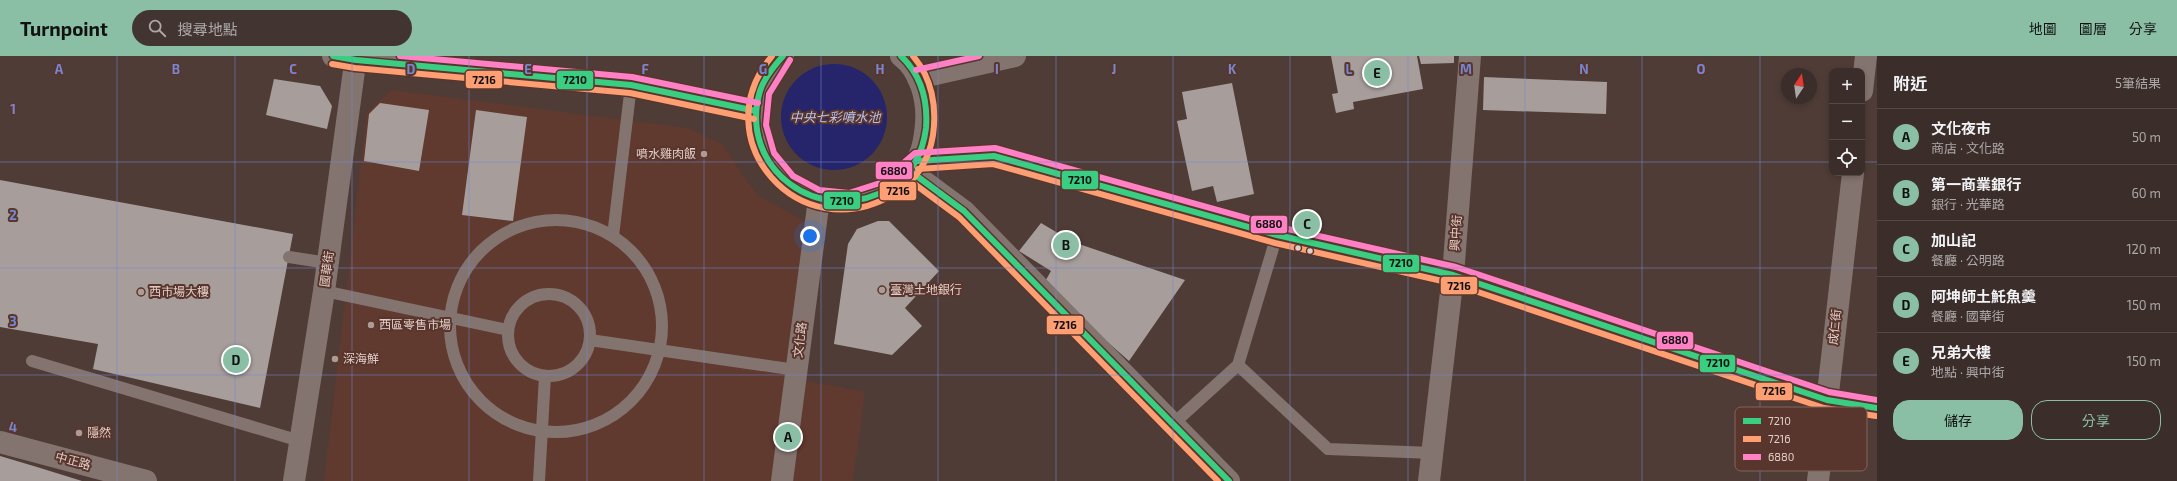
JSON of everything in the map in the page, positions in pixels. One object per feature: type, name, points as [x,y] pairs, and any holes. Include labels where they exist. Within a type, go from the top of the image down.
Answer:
[{"type":"street","points":[[333,56],[631,84],[756,111]]},
{"type":"street","points":[[783,56],[770,70],[760,92],[756,111],[759,140],[769,162],[784,180],[804,194],[819,199],[850,202],[872,197],[893,186],[913,166],[925,136],[928,108],[918,78],[901,56]]},
{"type":"street","points":[[918,78],[1015,56]]},
{"type":"street","name":"興中街","points":[[1429,481],[1453,275],[1470,56]]},
{"type":"street","name":"國華街","points":[[294,481],[324,292],[356,58]]},
{"type":"street","points":[[913,166],[994,156],[1277,235],[1453,275],[1827,400],[1877,408]]},
{"type":"street","points":[[913,166],[964,211],[1229,481]]},
{"type":"street","name":"成仁街","points":[[1826,407],[1853,176]]},
{"type":"street","name":"文化路","points":[[782,481],[819,199]]},
{"type":"street","name":"中正路","points":[[0,442],[146,481]]},
{"type":"street","name":"成仁街","points":[[1818,481],[1819,471]]},
{"type":"lane","points":[[613,236],[631,84]]},
{"type":"lane","points":[[553,220],[584,224],[613,236],[638,258],[655,286],[663,317],[660,350],[647,383],[623,409],[592,427],[558,433],[522,427],[491,411],[466,385],[452,352],[449,317],[456,287],[472,260],[495,239],[522,225],[553,220]]},
{"type":"lane","points":[[1173,424],[1238,365],[1277,235]]},
{"type":"lane","points":[[289,257],[328,263]]},
{"type":"lane","points":[[324,292],[508,330]]},
{"type":"lane","points":[[554,294],[567,298],[578,305],[586,316],[590,328],[590,340],[587,353],[579,363],[569,371],[557,375],[544,376],[532,372],[522,365],[514,355],[509,343],[508,330],[512,318],[519,307],[529,299],[541,295],[554,294]]},
{"type":"lane","points":[[590,340],[796,370]]},
{"type":"lane","points":[[32,361],[300,441]]},
{"type":"lane","points":[[1238,365],[1328,449],[1433,453]]},
{"type":"lane","points":[[539,481],[544,376]]},
{"type":"shaded area","points":[[392,90],[688,128],[722,144],[757,195],[808,223],[787,377],[865,392],[853,481],[324,481],[367,112]]},
{"type":"water","name":"中央七彩噴水池","points":[[834,64],[854,68],[871,80],[883,97],[887,117],[883,137],[871,154],[854,166],[834,170],[814,166],[797,154],[785,137],[781,117],[785,97],[797,80],[814,68]]},
{"type":"building","points":[[1331,56],[1417,56],[1423,89],[1353,102],[1354,109],[1336,113],[1332,94],[1338,93]]},
{"type":"building","points":[[1419,56],[1454,56],[1454,63],[1421,64]]},
{"type":"building","points":[[1484,77],[1607,82],[1606,114],[1483,110]]},
{"type":"building","points":[[274,79],[320,86],[332,106],[327,129],[266,115]]},
{"type":"building","points":[[1232,83],[1254,194],[1217,202],[1213,186],[1192,191],[1177,121],[1187,119],[1182,92]]},
{"type":"building","points":[[380,103],[429,110],[419,171],[364,161],[369,114]]},
{"type":"building","points":[[476,110],[527,117],[513,221],[462,215]]},
{"type":"building","name":"西市場大樓","points":[[0,180],[293,234],[260,408],[93,369],[98,344],[0,327]]},
{"type":"building","name":"臺灣土地銀行","points":[[878,221],[889,221],[939,271],[905,308],[922,326],[892,355],[834,344],[848,244],[857,229]]},
{"type":"building","points":[[1041,223],[1073,242],[1185,280],[1129,361],[1043,285],[1051,271],[1019,251]]},
{"type":"building","points":[[0,456],[37,467],[82,481],[0,481]]},
{"type":"transit line","name":"7210","points":[[333,56],[356,60],[631,85],[756,111]]},
{"type":"transit line","name":"6880","points":[[400,56],[632,77],[758,103]]},
{"type":"transit line","name":"7216","points":[[772,56],[753,88],[748,121],[755,151],[772,178],[796,197],[825,208],[859,208],[894,194],[909,183],[925,161],[933,135],[934,114],[932,93],[925,74],[913,56]]},
{"type":"transit line","name":"7210","points":[[783,56],[767,77],[760,91],[756,119],[761,145],[773,167],[790,184],[812,196],[837,201],[863,199],[890,188],[910,169],[919,154],[926,128],[926,108],[922,89],[914,71],[901,56]]},
{"type":"transit line","name":"6880","points":[[916,70],[979,56]]},
{"type":"transit line","name":"6880","points":[[790,60],[769,94],[766,125],[774,153],[793,176],[819,190],[849,193],[880,183],[915,153],[995,148],[1279,227],[1456,267],[1829,392],[1877,400]]},
{"type":"transit line","name":"7216","points":[[332,64],[355,68],[630,93],[754,119]]},
{"type":"transit line","name":"7210","points":[[917,161],[994,156],[1277,235],[1453,275],[1827,400],[1877,408]]},
{"type":"transit line","name":"7216","points":[[918,169],[993,164],[1275,243],[1451,283],[1821,407]]},
{"type":"transit line","name":"7210","points":[[910,171],[964,211],[1229,481]]},
{"type":"transit line","name":"7216","points":[[905,177],[959,217],[1218,481]]},
{"type":"transit line","name":"7216","points":[[1867,415],[1876,416]]},
{"type":"place","name":"兄弟大樓","points":[[1377,73]]},
{"type":"place","name":"噴水雞肉飯","points":[[704,154]]},
{"type":"place","name":"加山記","points":[[1307,224]]},
{"type":"place","name":"第一商業銀行","points":[[1066,245]]},
{"type":"place","name":"臺灣土地銀行","points":[[882,290]]},
{"type":"place","name":"西市場大樓","points":[[141,292]]},
{"type":"place","name":"西區零售市場","points":[[371,325]]},
{"type":"place","name":"深海鮮","points":[[335,359]]},
{"type":"place","name":"阿坤師土魠魚羹","points":[[236,360]]},
{"type":"place","name":"隱然","points":[[79,433]]},
{"type":"place","name":"文化夜市","points":[[788,437]]}]
